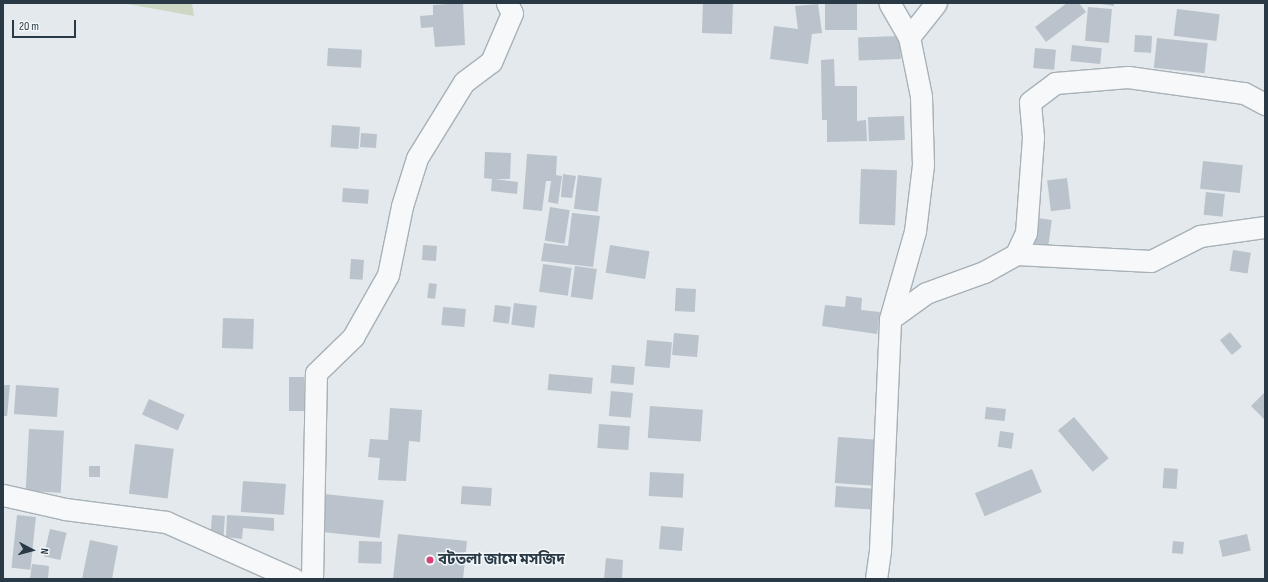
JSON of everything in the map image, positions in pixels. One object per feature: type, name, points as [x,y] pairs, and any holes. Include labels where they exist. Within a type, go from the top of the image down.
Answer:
[{"type":"street","points":[[312,579],[316,373],[353,337],[388,275],[402,206],[417,158],[464,82],[491,62],[512,13],[507,3]]},
{"type":"street","points":[[876,579],[880,550],[890,319],[915,231],[923,165],[921,96],[909,37],[888,3]]},
{"type":"street","points":[[909,37],[936,3]]},
{"type":"street","points":[[1016,254],[1026,233],[1033,137],[1030,102],[1055,83],[1128,77],[1244,93],[1265,104]]},
{"type":"street","points":[[890,319],[926,293],[984,272],[1016,254],[1151,261],[1200,236],[1265,227]]},
{"type":"street","points":[[3,494],[65,509],[166,522],[294,579]]},
{"type":"green space","points":[[122,3],[192,3],[194,16]]},
{"type":"building","points":[[463,3],[465,45],[435,47],[433,27],[421,28],[420,16],[433,15],[433,5]]},
{"type":"building","points":[[703,3],[733,4],[732,34],[702,33]]},
{"type":"building","points":[[825,3],[857,3],[857,30],[825,30]]},
{"type":"building","points":[[1067,3],[1079,3],[1086,12],[1046,42],[1035,27]]},
{"type":"building","points":[[1094,3],[1114,3],[1114,6]]},
{"type":"building","points":[[818,4],[822,33],[812,34],[808,64],[770,59],[774,26],[798,29],[795,6]]},
{"type":"building","points":[[1088,7],[1112,9],[1109,43],[1085,41]]},
{"type":"building","points":[[1177,9],[1220,14],[1216,41],[1174,36]]},
{"type":"building","points":[[1135,35],[1152,36],[1151,53],[1134,52]]},
{"type":"building","points":[[900,36],[901,59],[859,60],[858,37]]},
{"type":"building","points":[[1157,38],[1208,43],[1205,73],[1154,68]]},
{"type":"building","points":[[1072,45],[1102,48],[1100,64],[1070,61]]},
{"type":"building","points":[[328,48],[362,50],[361,68],[327,66]]},
{"type":"building","points":[[1035,48],[1056,50],[1054,70],[1033,68]]},
{"type":"building","points":[[834,59],[835,86],[857,86],[857,121],[866,120],[867,141],[827,142],[827,120],[822,120],[821,60]]},
{"type":"building","points":[[904,116],[905,140],[869,141],[868,117]]},
{"type":"building","points":[[332,125],[360,127],[358,149],[330,147]]},
{"type":"building","points":[[361,133],[377,134],[376,148],[360,147]]},
{"type":"building","points":[[485,152],[511,153],[510,179],[495,179],[518,182],[517,194],[491,191],[492,179],[484,178]]},
{"type":"building","points":[[527,154],[557,156],[556,175],[562,176],[558,204],[548,202],[551,181],[546,181],[542,211],[523,209]]},
{"type":"building","points":[[1203,161],[1243,165],[1240,193],[1200,189]]},
{"type":"building","points":[[861,169],[897,170],[895,225],[859,224]]},
{"type":"building","points":[[563,174],[576,176],[572,198],[561,197]]},
{"type":"building","points":[[578,175],[602,178],[598,212],[574,209]]},
{"type":"building","points":[[1067,178],[1071,209],[1051,211],[1047,180]]},
{"type":"building","points":[[343,188],[369,190],[368,204],[342,202]]},
{"type":"building","points":[[1206,192],[1225,194],[1222,217],[1204,215]]},
{"type":"building","points":[[550,207],[570,210],[564,244],[545,241]]},
{"type":"building","points":[[572,213],[600,216],[593,267],[541,261],[544,243],[568,246]]},
{"type":"building","points":[[1038,218],[1052,220],[1048,247],[1034,245]]},
{"type":"building","points":[[423,245],[437,246],[436,261],[422,260]]},
{"type":"building","points":[[610,245],[650,251],[645,279],[606,273]]},
{"type":"building","points":[[1233,250],[1251,253],[1247,274],[1230,271]]},
{"type":"building","points":[[351,259],[364,260],[363,280],[350,279]]},
{"type":"building","points":[[543,264],[572,268],[568,296],[539,292]]},
{"type":"building","points":[[575,266],[597,269],[592,300],[571,297]]},
{"type":"building","points":[[429,283],[437,284],[435,299],[427,298]]},
{"type":"building","points":[[676,288],[696,289],[695,312],[675,311]]},
{"type":"building","points":[[846,296],[862,298],[861,310],[880,312],[877,334],[822,326],[825,305],[845,307]]},
{"type":"building","points":[[514,303],[537,306],[534,328],[511,325]]},
{"type":"building","points":[[495,305],[511,307],[509,324],[493,322]]},
{"type":"building","points":[[443,307],[466,309],[464,327],[441,325]]},
{"type":"building","points":[[223,318],[254,319],[253,349],[222,348]]},
{"type":"building","points":[[1230,332],[1242,347],[1232,355],[1220,340]]},
{"type":"building","points":[[674,333],[699,335],[697,357],[672,355]]},
{"type":"building","points":[[647,340],[672,342],[670,368],[645,366]]},
{"type":"building","points":[[612,365],[635,367],[633,385],[610,383]]},
{"type":"building","points":[[549,374],[593,378],[591,394],[548,390]]},
{"type":"building","points":[[289,377],[304,377],[304,411],[289,411]]},
{"type":"building","points":[[3,385],[10,385],[7,416],[3,416]]},
{"type":"building","points":[[16,385],[59,388],[57,417],[14,414]]},
{"type":"building","points":[[611,391],[633,393],[631,418],[609,416]]},
{"type":"building","points":[[1265,392],[1265,420],[1251,406]]},
{"type":"building","points":[[149,399],[185,415],[178,430],[142,415]]},
{"type":"building","points":[[650,406],[703,410],[701,442],[648,438]]},
{"type":"building","points":[[986,407],[1006,409],[1005,421],[985,419]]},
{"type":"building","points":[[390,408],[422,410],[420,442],[409,441],[406,481],[378,480],[380,458],[368,457],[370,439],[388,440]]},
{"type":"building","points":[[1074,417],[1109,458],[1093,472],[1058,430]]},
{"type":"building","points":[[599,424],[630,426],[628,450],[597,448]]},
{"type":"building","points":[[29,429],[64,431],[61,493],[26,491]]},
{"type":"building","points":[[1000,431],[1014,433],[1012,449],[998,447]]},
{"type":"building","points":[[838,437],[881,440],[878,486],[835,483]]},
{"type":"building","points":[[135,444],[174,449],[168,498],[129,494]]},
{"type":"building","points":[[89,466],[100,466],[100,477],[89,477]]},
{"type":"building","points":[[1164,468],[1178,469],[1177,489],[1163,488]]},
{"type":"building","points":[[1032,469],[1042,492],[985,516],[975,493]]},
{"type":"building","points":[[650,472],[684,474],[683,498],[649,496]]},
{"type":"building","points":[[243,481],[286,484],[284,515],[241,512]]},
{"type":"building","points":[[462,486],[492,488],[491,506],[461,504]]},
{"type":"building","points":[[836,486],[881,489],[879,510],[835,507]]},
{"type":"building","points":[[324,494],[384,500],[380,538],[320,532]]},
{"type":"building","points":[[17,515],[36,517],[30,570],[11,568]]},
{"type":"building","points":[[212,515],[225,516],[223,538],[210,537]]},
{"type":"building","points":[[227,515],[274,518],[274,531],[243,528],[242,539],[226,537]]},
{"type":"building","points":[[661,526],[684,528],[682,551],[659,549]]},
{"type":"building","points":[[50,529],[67,533],[60,560],[44,556]]},
{"type":"building","name":"বটতলা জামে মসজিদ","points":[[398,534],[467,541],[463,579],[393,579]]},
{"type":"building","points":[[1247,534],[1251,551],[1223,557],[1219,541]]},
{"type":"building","points":[[90,540],[118,546],[112,579],[82,579]]},
{"type":"building","points":[[359,541],[382,542],[381,564],[358,563]]},
{"type":"building","points":[[1173,541],[1184,542],[1183,554],[1172,553]]},
{"type":"building","points":[[606,558],[623,560],[622,579],[604,579]]},
{"type":"building","points":[[32,564],[49,566],[48,579],[30,579]]},
{"type":"place","name":"বটতলা জামে মসজিদ","points":[[430,560]]}]
